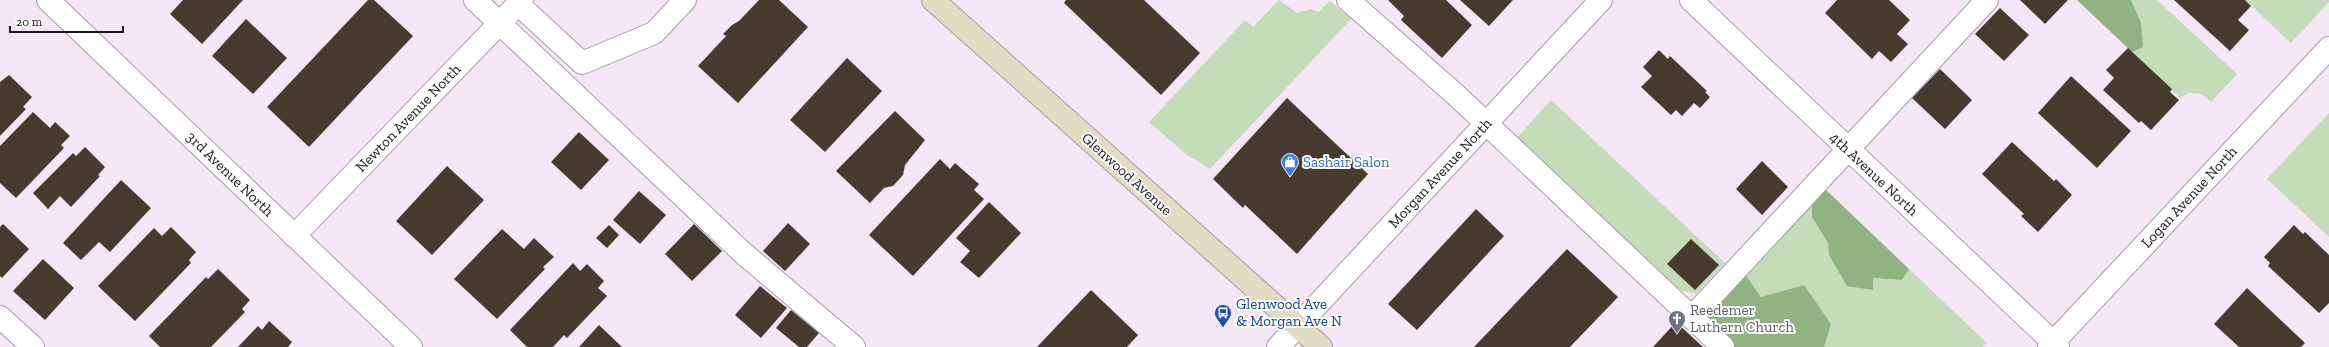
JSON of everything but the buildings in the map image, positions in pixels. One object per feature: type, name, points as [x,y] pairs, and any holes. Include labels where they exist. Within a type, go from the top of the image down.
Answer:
[{"type":"street","name":"3rd Avenue North","points":[[48,0],[411,347]]},
{"type":"street","points":[[475,0],[744,253],[854,347]]},
{"type":"street","points":[[520,2],[582,63],[654,33],[685,0]]},
{"type":"street","name":"Glenwood Avenue","points":[[933,0],[1321,347]]},
{"type":"street","points":[[1348,0],[1486,123],[1723,347]]},
{"type":"street","name":"Morgan Avenue North","points":[[1278,347],[1601,0]]},
{"type":"street","name":"4th Avenue North","points":[[1690,0],[2054,345]]},
{"type":"street","points":[[1692,317],[1987,0]]},
{"type":"street","name":"Newton Avenue North","points":[[294,236],[520,2]]},
{"type":"street","name":"Logan Avenue North","points":[[2054,345],[2329,48]]},
{"type":"street","points":[[0,317],[33,347]]},
{"type":"green space","points":[[1279,0],[1297,13],[1311,9],[1318,12],[1330,1],[1344,13],[1353,17],[1210,169],[1187,155],[1149,122],[1245,20],[1253,27]]},
{"type":"green space","points":[[2077,0],[2131,0],[2141,23],[2143,47],[2132,52]]},
{"type":"green space","points":[[2131,0],[2157,0],[2237,74],[2211,102],[2202,94],[2188,93],[2180,98],[2132,52]]},
{"type":"green space","points":[[2245,0],[2329,0],[2329,2],[2291,43]]},
{"type":"green space","points":[[1551,100],[1725,263],[1696,294],[1674,289],[1514,141]]},
{"type":"green space","points":[[2329,113],[2329,237],[2267,179]]},
{"type":"green space","points":[[1825,189],[1909,269],[1902,280],[1873,278],[1873,290],[1847,286],[1829,255],[1828,243],[1812,217],[1812,202]]},
{"type":"green space","points":[[1812,202],[1812,217],[1828,243],[1829,255],[1873,290],[1873,278],[1902,280],[1909,269],[1987,343],[1983,347],[1824,347],[1813,300],[1804,285],[1761,297],[1745,274]]},
{"type":"green space","points":[[1745,274],[1761,297],[1804,285],[1831,324],[1824,347],[1735,347],[1722,336],[1711,322],[1709,311]]},
{"type":"place","name":"Sashair Salon","points":[[1290,177]]},
{"type":"place","name":"Glenwood Ave & Morgan Ave N","points":[[1223,328]]},
{"type":"place","name":"Reedemer Luthern Church","points":[[1677,334]]}]
